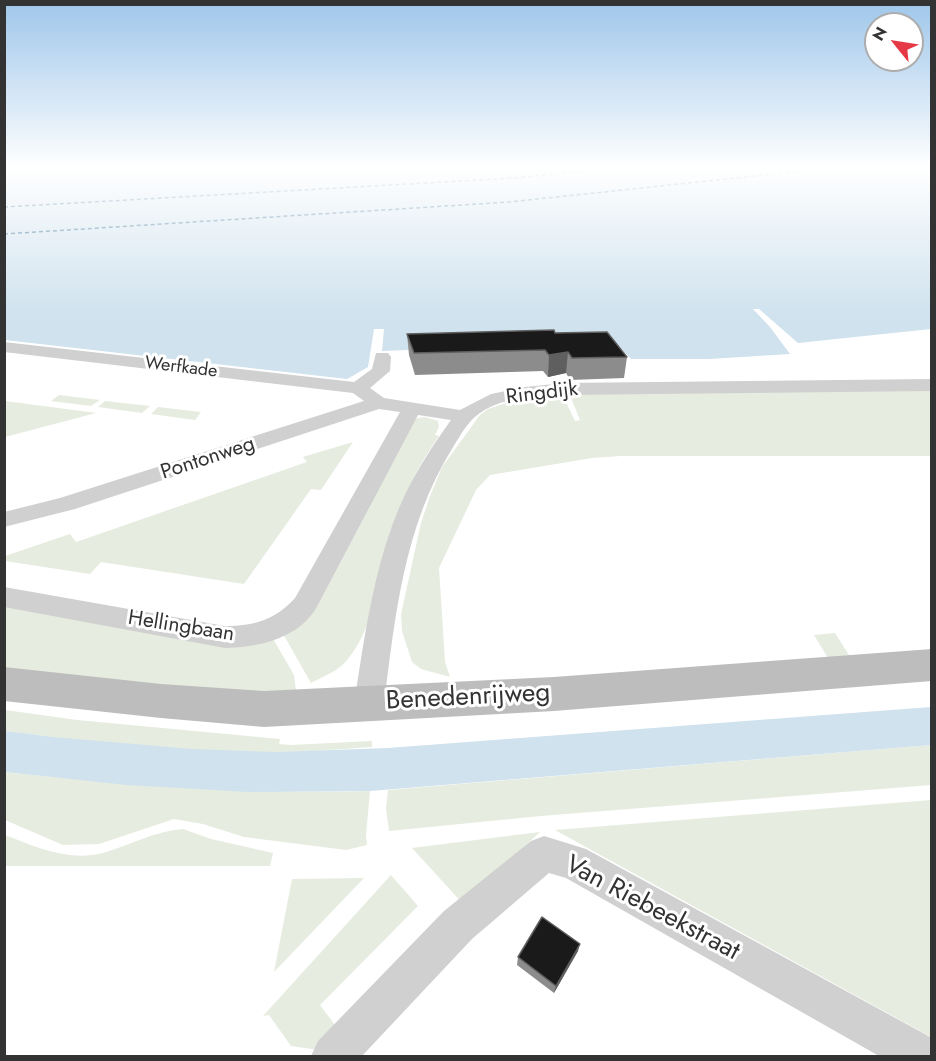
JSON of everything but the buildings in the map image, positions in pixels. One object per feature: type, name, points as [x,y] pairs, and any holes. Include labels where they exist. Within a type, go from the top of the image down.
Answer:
[{"type":"street","name":"Werfkade","points":[[4,347],[358,388]]},
{"type":"street","points":[[378,403],[358,388],[381,371],[382,357]]},
{"type":"street","name":"Ringdijk","points":[[369,704],[381,622],[400,540],[423,476],[464,416],[478,407],[506,396],[564,389],[932,385]]},
{"type":"street","name":"Pontonweg","points":[[4,520],[68,504],[378,403],[412,408]]},
{"type":"street","points":[[412,408],[464,416]]},
{"type":"street","name":"Hellingbaan","points":[[4,597],[225,637],[252,637],[273,630],[294,619],[305,605],[412,408]]},
{"type":"street","name":"Benedenrijweg","points":[[4,684],[161,701],[264,709],[440,698],[554,694],[932,665]]},
{"type":"street","name":"Van Riebeekstraat","points":[[333,1056],[458,925],[544,854],[573,862],[921,1056]]},
{"type":"shaded area","points":[[931,389],[931,456],[620,456],[592,458],[490,475],[476,490],[439,568],[445,662],[450,677],[421,669],[412,662],[402,631],[401,614],[421,523],[442,467],[480,415],[488,409],[506,403],[563,396],[575,421],[580,420],[569,393]]},
{"type":"shaded area","points":[[59,395],[100,400],[91,406],[51,401]]},
{"type":"shaded area","points":[[5,401],[96,413],[5,437]]},
{"type":"shaded area","points":[[105,401],[150,406],[142,413],[98,407]]},
{"type":"shaded area","points":[[158,407],[201,412],[195,420],[151,414]]},
{"type":"shaded area","points":[[425,417],[438,421],[439,427],[435,435],[439,436],[409,488],[364,632],[353,652],[340,667],[311,683],[282,632],[312,607],[317,607],[412,419]]},
{"type":"shaded area","points":[[353,442],[321,490],[311,489],[244,584],[101,562],[90,574],[5,561],[5,556],[70,534],[76,542],[307,462],[303,457]]},
{"type":"shaded area","points":[[5,606],[272,637],[294,675],[296,691],[260,695],[5,675]]},
{"type":"shaded area","points":[[835,633],[849,655],[828,658],[814,635]]},
{"type":"shaded area","points":[[5,710],[77,720],[280,739],[279,744],[372,741],[372,747],[299,752],[241,752],[105,743],[5,731]]},
{"type":"shaded area","points":[[931,745],[931,785],[541,816],[389,831],[386,809],[388,790]]},
{"type":"shaded area","points":[[4,772],[187,788],[370,791],[367,845],[346,850],[244,837],[203,824],[174,819],[99,844],[63,845],[5,820]]},
{"type":"shaded area","points":[[931,800],[931,1037],[555,830]]},
{"type":"shaded area","points":[[183,829],[211,839],[273,853],[270,866],[5,866],[5,835],[53,852],[78,856],[103,853],[162,832]]},
{"type":"shaded area","points":[[540,832],[466,907],[412,848]]},
{"type":"shaded area","points":[[391,875],[418,906],[320,1005],[338,1029],[319,1050],[291,1046],[269,1015],[263,1016]]},
{"type":"shaded area","points":[[364,878],[274,972],[292,879]]},
{"type":"water","points":[[5,219],[931,219],[931,329],[798,343],[759,309],[753,309],[790,354],[709,359],[631,359],[618,345],[606,342],[382,351],[384,329],[374,329],[368,367],[347,379],[5,340]]},
{"type":"water","points":[[931,707],[931,745],[370,791],[248,792],[127,785],[5,772],[5,731],[192,749],[275,752],[388,748]]},
{"type":"ferry route","points":[[4,234],[248,219]]}]
